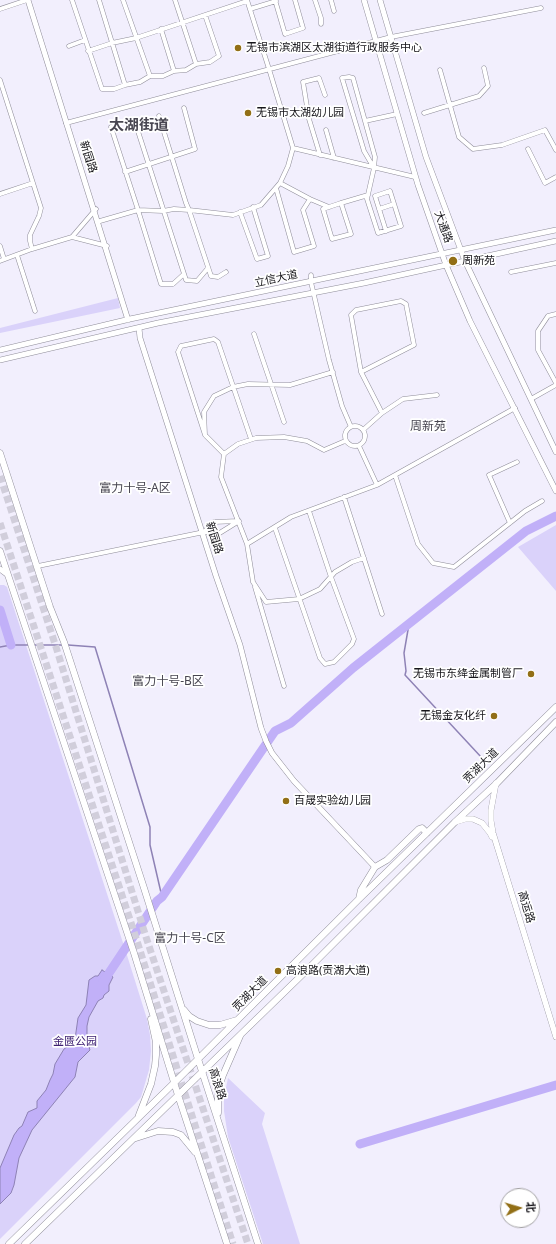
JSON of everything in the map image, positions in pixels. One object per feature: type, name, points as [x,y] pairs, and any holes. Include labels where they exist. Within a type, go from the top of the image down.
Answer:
[{"type":"main road","name":"高浪路","points":[[0,453],[38,566],[50,607],[65,645],[258,1244]]},
{"type":"main road","points":[[0,551],[5,576],[31,645],[120,915],[134,953],[174,1083],[227,1244]]},
{"type":"main road","name":"贡湖大道","points":[[9,1244],[239,1020],[358,900],[556,707]]},
{"type":"main road","name":"贡湖大道","points":[[25,1244],[242,1033],[556,722]]},
{"type":"main road","name":"高运路","points":[[496,783],[491,810],[493,833],[556,1037]]},
{"type":"main road","name":"高运路","points":[[455,822],[465,819],[473,819],[482,824],[490,833],[556,1042]]},
{"type":"main road","points":[[358,900],[361,890],[375,866],[387,860],[419,829],[422,828],[427,833]]},
{"type":"main road","points":[[138,1118],[151,1084],[156,1055],[156,1042],[151,1019],[150,1004]]},
{"type":"main road","points":[[182,1008],[189,1016],[203,1024],[220,1026],[239,1020]]},
{"type":"main road","points":[[221,1130],[218,1111],[219,1087],[242,1033]]},
{"type":"main road","points":[[133,1139],[158,1131],[173,1132],[181,1135],[188,1142],[200,1160]]},
{"type":"street","points":[[8,0],[10,6]]},
{"type":"street","points":[[0,9],[28,0]]},
{"type":"street","name":"新园路","points":[[28,0],[107,246]]},
{"type":"street","points":[[72,0],[102,89],[114,89],[140,82],[150,76],[163,76],[174,71],[186,70],[196,64],[210,62],[219,56],[205,15]]},
{"type":"street","points":[[98,0],[125,85]]},
{"type":"street","points":[[124,0],[150,76]]},
{"type":"street","points":[[175,0],[196,64]]},
{"type":"street","points":[[88,51],[112,43],[136,38],[247,0],[292,148],[288,166],[280,183],[261,205],[233,215],[174,209],[163,211],[138,210],[100,221]]},
{"type":"street","points":[[250,9],[276,0],[285,34],[303,28],[295,0]]},
{"type":"street","points":[[315,0],[321,18],[321,24]]},
{"type":"street","points":[[331,0],[334,11]]},
{"type":"street","name":"大通路","points":[[364,0],[415,177],[446,265],[470,321],[556,490]]},
{"type":"street","name":"大通路","points":[[380,0],[426,157],[465,261],[556,452]]},
{"type":"street","points":[[68,122],[391,37],[541,8]]},
{"type":"street","points":[[161,29],[174,71]]},
{"type":"street","points":[[69,46],[85,40]]},
{"type":"street","points":[[424,113],[479,96],[488,86],[484,68]]},
{"type":"street","points":[[440,70],[459,137],[473,149],[502,145],[546,130],[556,150]]},
{"type":"street","points":[[320,155],[309,119],[303,82],[320,78],[325,95]]},
{"type":"street","points":[[374,168],[364,151],[342,78],[353,78],[375,157],[374,168],[367,199],[378,233],[401,226],[390,191],[375,196],[386,230]]},
{"type":"street","points":[[0,80],[2,92],[41,208],[30,235],[32,249]]},
{"type":"street","points":[[125,172],[195,149],[184,108]]},
{"type":"street","points":[[365,121],[397,114]]},
{"type":"street","points":[[159,116],[186,203],[211,276],[218,277],[226,272]]},
{"type":"street","points":[[135,122],[186,280],[197,281],[208,268]]},
{"type":"street","points":[[111,127],[161,284],[173,284],[184,274]]},
{"type":"street","points":[[326,130],[334,158]]},
{"type":"street","points":[[292,148],[415,177]]},
{"type":"street","points":[[528,149],[545,183],[556,178]]},
{"type":"street","points":[[0,194],[33,183]]},
{"type":"street","points":[[280,183],[329,207]]},
{"type":"street","points":[[276,188],[294,252],[314,246],[303,210],[310,199]]},
{"type":"street","points":[[341,203],[351,234],[332,240],[323,209],[341,203],[368,195]]},
{"type":"street","points":[[379,209],[394,204]]},
{"type":"street","points":[[240,212],[257,259],[268,256],[253,208]]},
{"type":"street","points":[[72,237],[95,210]]},
{"type":"street","name":"新园路","points":[[95,210],[100,221],[129,319]]},
{"type":"street","name":"立信大道","points":[[0,350],[129,319],[556,230]]},
{"type":"street","points":[[0,246],[2,260],[72,237],[107,246]]},
{"type":"street","name":"立信大道","points":[[0,360],[140,327],[313,293],[556,241]]},
{"type":"street","points":[[17,255],[35,311]]},
{"type":"street","points":[[511,272],[556,263]]},
{"type":"street","points":[[311,275],[313,293],[333,372],[342,406],[350,427]]},
{"type":"street","points":[[361,372],[414,345],[406,304],[401,301],[356,310],[351,315],[361,372],[382,413]]},
{"type":"street","points":[[531,399],[556,384],[538,350],[538,331],[548,316],[556,314]]},
{"type":"street","name":"新园路","points":[[140,327],[140,338],[241,645],[262,727],[273,753],[375,866]]},
{"type":"street","points":[[254,334],[284,422]]},
{"type":"street","points":[[224,454],[205,435],[178,352],[182,346],[214,339],[218,342],[251,439]]},
{"type":"street","points":[[205,435],[204,412],[214,396],[233,387],[248,384],[290,385],[333,372]]},
{"type":"street","points":[[363,430],[382,413],[403,399],[437,395]]},
{"type":"street","points":[[247,544],[291,517],[377,485],[515,408]]},
{"type":"street","points":[[357,426],[363,430],[365,434],[364,440],[359,446],[349,446],[345,441],[344,434],[346,431],[350,427],[357,426]]},
{"type":"street","points":[[284,686],[253,582],[247,544],[221,477],[224,454],[238,444],[256,438],[307,441],[324,450],[345,441]]},
{"type":"street","points":[[359,446],[377,485]]},
{"type":"street","points":[[510,523],[488,475],[517,462]]},
{"type":"street","points":[[395,475],[418,544],[433,563],[454,567],[525,511],[542,501]]},
{"type":"street","points":[[344,498],[382,614]]},
{"type":"street","points":[[275,528],[320,658],[325,664],[334,662],[352,644],[354,639],[308,511]]},
{"type":"street","points":[[203,533],[214,522],[238,521]]},
{"type":"street","points":[[38,566],[203,533],[218,534],[238,521]]},
{"type":"street","points":[[253,582],[266,602],[299,599],[320,589],[335,572],[352,562],[364,558]]},
{"type":"street","points":[[0,569],[5,576]]},
{"type":"green space","points":[[118,298],[120,308],[0,333],[0,328]]},
{"type":"green space","points":[[556,525],[556,591],[518,547]]},
{"type":"green space","name":"金匮公园","points":[[0,585],[7,587],[126,952],[147,1019],[151,1051],[149,1070],[141,1097],[0,1239]]},
{"type":"green space","points":[[228,1078],[265,1113],[262,1124],[300,1244],[263,1244],[228,1137],[224,1111],[224,1097]]},
{"type":"shaded area","points":[[102,970],[113,977],[109,985],[109,991],[98,1001],[89,1017],[87,1026],[87,1041],[90,1050],[78,1062],[75,1077],[32,1130],[19,1158],[11,1193],[0,1204],[0,1168],[14,1135],[22,1126],[28,1112],[37,1108],[37,1101],[46,1090],[53,1074],[55,1064],[64,1049],[75,1039],[78,1018],[86,1005],[89,980],[95,976],[98,976]]},
{"type":"waterway","points":[[101,985],[157,901],[162,897],[275,731],[291,723],[353,668],[526,531],[556,516]]},
{"type":"waterway","points":[[0,610],[11,645]]},
{"type":"waterway","points":[[409,624],[404,653],[405,675],[482,758]]},
{"type":"waterway","points":[[0,647],[11,645],[30,645]]},
{"type":"waterway","points":[[34,645],[62,645]]},
{"type":"waterway","points":[[68,645],[95,647],[150,827],[150,845],[162,897]]},
{"type":"waterway","points":[[360,1144],[556,1085]]},
{"type":"tunnel","points":[[0,476],[56,647],[146,937],[248,1244]]},
{"type":"tunnel","points":[[0,523],[138,944],[233,1244]]},
{"type":"place","name":"无锡市滨湖区太湖街道行政服务中心","points":[[238,48]]},
{"type":"place","name":"无锡市太湖幼儿园","points":[[248,113]]},
{"type":"place","name":"周新苑","points":[[453,261]]},
{"type":"place","name":"无锡市东绛金属制管厂","points":[[531,674]]},
{"type":"place","name":"无锡金友化纤","points":[[494,716]]},
{"type":"place","name":"百晟实验幼儿园","points":[[286,801]]},
{"type":"place","name":"高浪路(贡湖大道)","points":[[278,971]]},
{"type":"district","name":"太湖街道","points":[[139,126]]},
{"type":"district","name":"周新苑","points":[[428,427]]},
{"type":"district","name":"富力十号-A区","points":[[135,489]]},
{"type":"district","name":"富力十号-B区","points":[[168,682]]},
{"type":"district","name":"富力十号-C区","points":[[190,939]]}]
